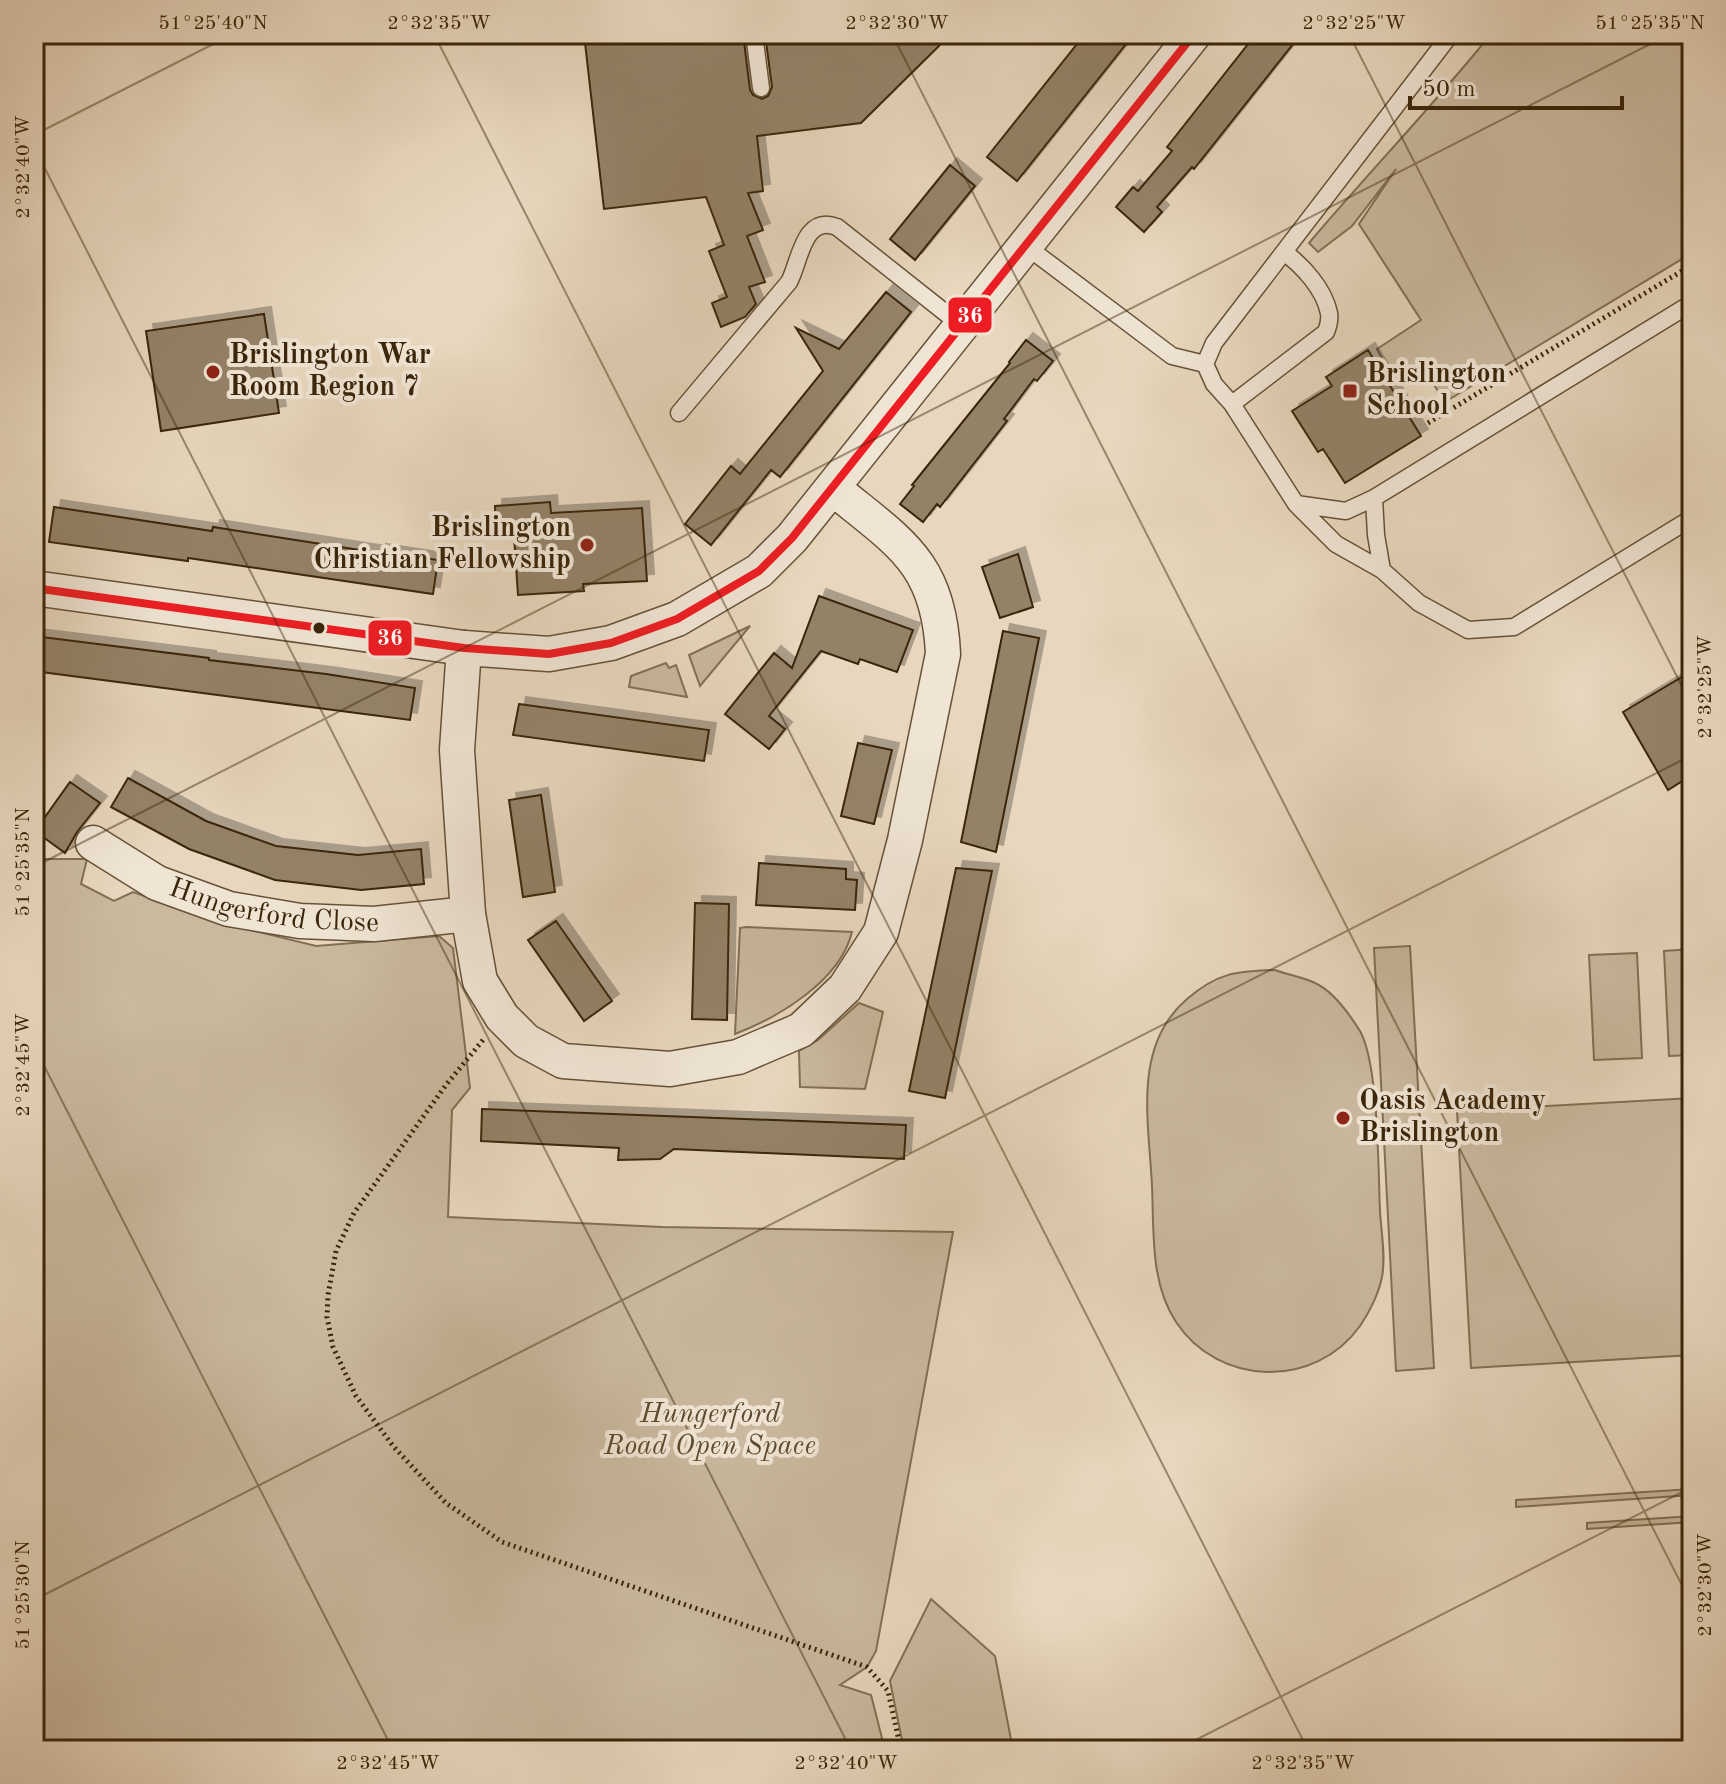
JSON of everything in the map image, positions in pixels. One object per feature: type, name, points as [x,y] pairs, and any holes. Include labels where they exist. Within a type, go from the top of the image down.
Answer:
[{"type":"street","points":[[34,588],[464,648],[549,654],[611,643],[677,619],[759,571],[792,538],[1194,34]]},
{"type":"street","points":[[464,648],[457,750],[468,914],[480,981],[502,1017],[526,1041],[563,1061],[670,1069],[738,1057],[801,1030],[845,988],[881,932],[905,840],[943,654],[941,623],[930,582],[906,548],[833,488]]},
{"type":"street","name":"Hungerford Close","points":[[93,843],[157,883],[229,909],[300,921],[374,924],[468,914]]},
{"type":"lane","points":[[754,34],[761,88]]},
{"type":"lane","points":[[1451,34],[1214,343],[1205,364],[1214,384],[1232,404],[1296,504],[1336,544],[1382,570],[1419,603],[1468,630],[1514,627],[1692,518]]},
{"type":"lane","points":[[679,413],[789,282],[797,267],[803,240],[822,226],[830,224],[837,227],[962,326]]},
{"type":"lane","points":[[1026,246],[1172,356],[1205,364]]},
{"type":"lane","points":[[1232,404],[1326,332],[1330,315],[1314,282],[1284,252]]},
{"type":"lane","points":[[1296,504],[1346,511],[1374,498],[1692,303]]},
{"type":"lane","points":[[1374,498],[1382,570]]},
{"type":"path","points":[[1428,423],[1692,265]]},
{"type":"path","points":[[502,1017],[446,1085],[374,1184],[354,1213],[336,1251],[329,1284],[327,1317],[333,1347],[356,1396],[393,1446],[446,1503],[502,1542],[867,1667],[888,1691],[901,1750]]},
{"type":"green space","points":[[1491,34],[1692,34],[1692,253],[1445,402],[1427,374],[1415,373],[1414,385],[1394,381],[1377,349],[1421,320],[1359,224],[1396,169],[1352,226],[1318,252],[1309,243]]},
{"type":"green space","points":[[750,626],[700,686],[689,655]]},
{"type":"green space","points":[[666,663],[669,668],[676,665],[687,697],[629,687],[631,676]]},
{"type":"green space","name":"Hungerford Road Open Space","points":[[34,855],[38,859],[87,859],[81,884],[114,901],[133,892],[214,921],[316,946],[439,936],[453,948],[470,1088],[452,1110],[448,1217],[662,1227],[953,1232],[876,1651],[867,1667],[840,1685],[871,1695],[885,1750],[34,1750]]},
{"type":"green space","points":[[740,928],[852,932],[835,966],[806,995],[770,1018],[735,1034]]},
{"type":"green space","points":[[1410,946],[1434,1368],[1396,1371],[1374,948]]},
{"type":"green space","points":[[1692,949],[1692,1055],[1669,1056],[1664,951]]},
{"type":"green space","points":[[1637,953],[1642,1058],[1594,1060],[1589,955]]},
{"type":"green space","points":[[1275,970],[1310,981],[1328,992],[1360,1031],[1366,1047],[1374,1092],[1384,1261],[1381,1283],[1370,1309],[1341,1347],[1318,1361],[1293,1370],[1267,1372],[1241,1368],[1217,1359],[1194,1343],[1168,1307],[1155,1256],[1147,1111],[1151,1062],[1158,1039],[1170,1018],[1187,999],[1228,975]]},
{"type":"green space","points":[[859,1003],[883,1012],[865,1089],[800,1087],[799,1051],[818,1040]]},
{"type":"green space","points":[[1692,1098],[1692,1355],[1471,1368],[1457,1111]]},
{"type":"green space","points":[[1692,1489],[1692,1495],[1516,1507],[1516,1500]]},
{"type":"green space","points":[[1692,1516],[1692,1522],[1587,1529],[1587,1523]]},
{"type":"green space","points":[[931,1599],[995,1656],[1013,1750],[904,1750],[890,1681]]},
{"type":"building","points":[[584,34],[743,34],[750,90],[762,99],[768,96],[772,87],[765,34],[951,34],[861,123],[757,136],[763,191],[748,193],[763,230],[747,236],[765,282],[749,287],[756,304],[745,317],[721,327],[712,303],[727,297],[709,251],[724,245],[706,197],[604,209]]},
{"type":"building","points":[[1085,34],[1134,34],[1017,181],[987,157]]},
{"type":"building","points":[[1256,34],[1301,34],[1194,169],[1192,167],[1157,207],[1162,212],[1144,232],[1116,207],[1133,187],[1138,191],[1172,151],[1167,147]]},
{"type":"building","points":[[950,165],[975,186],[915,260],[890,239]]},
{"type":"building","points":[[886,292],[911,312],[780,477],[771,470],[711,545],[685,524],[731,466],[740,474],[823,371],[796,328],[839,349]]},
{"type":"building","name":"Brislington War Room Region 7","points":[[264,314],[279,413],[161,431],[146,331]]},
{"type":"building","points":[[1026,340],[1053,361],[1037,381],[1034,379],[1004,419],[1007,421],[940,507],[937,504],[923,522],[900,504]]},
{"type":"building","points":[[1368,350],[1421,436],[1345,483],[1323,449],[1318,452],[1292,411],[1332,386],[1326,377]]},
{"type":"building","points":[[550,502],[551,513],[642,508],[647,581],[583,584],[584,591],[518,595],[514,536],[496,537],[495,506]]},
{"type":"building","points":[[54,507],[438,560],[433,594],[188,558],[188,561],[49,542]]},
{"type":"building","points":[[1018,554],[1033,607],[1000,618],[982,567]]},
{"type":"building","points":[[819,596],[913,630],[897,672],[860,659],[858,664],[821,651],[769,716],[785,729],[769,749],[725,714],[774,653],[792,668]]},
{"type":"building","points":[[1003,631],[1039,638],[996,852],[961,842]]},
{"type":"building","points":[[34,636],[415,688],[410,720],[34,671]]},
{"type":"building","points":[[1692,671],[1692,775],[1668,790],[1623,712]]},
{"type":"building","points":[[519,704],[709,730],[704,761],[513,735]]},
{"type":"building","points":[[858,743],[892,750],[874,824],[841,816]]},
{"type":"building","points":[[128,778],[206,821],[276,846],[358,855],[421,849],[424,884],[361,890],[275,880],[189,849],[111,807]]},
{"type":"building","points":[[70,782],[100,803],[65,853],[35,831]]},
{"type":"building","points":[[541,795],[555,892],[523,897],[509,800]]},
{"type":"building","points":[[759,863],[846,869],[846,879],[857,880],[855,910],[756,905]]},
{"type":"building","points":[[956,868],[992,871],[945,1098],[909,1091]]},
{"type":"building","points":[[695,903],[729,904],[727,1020],[692,1019]]},
{"type":"building","points":[[556,921],[612,1001],[584,1021],[528,940]]},
{"type":"building","points":[[482,1109],[906,1125],[904,1159],[674,1149],[660,1159],[618,1160],[619,1148],[481,1141]]},
{"type":"transit line","name":"36","points":[[34,588],[464,648],[549,654],[611,643],[677,619],[759,571],[792,538],[1194,34]]},
{"type":"place","name":"Brislington War Room Region 7","points":[[213,372]]},
{"type":"place","name":"Brislington School","points":[[1350,391]]},
{"type":"place","name":"Brislington Christian Fellowship","points":[[587,545]]},
{"type":"place","name":"Oasis Academy Brislington","points":[[1343,1118]]}]
